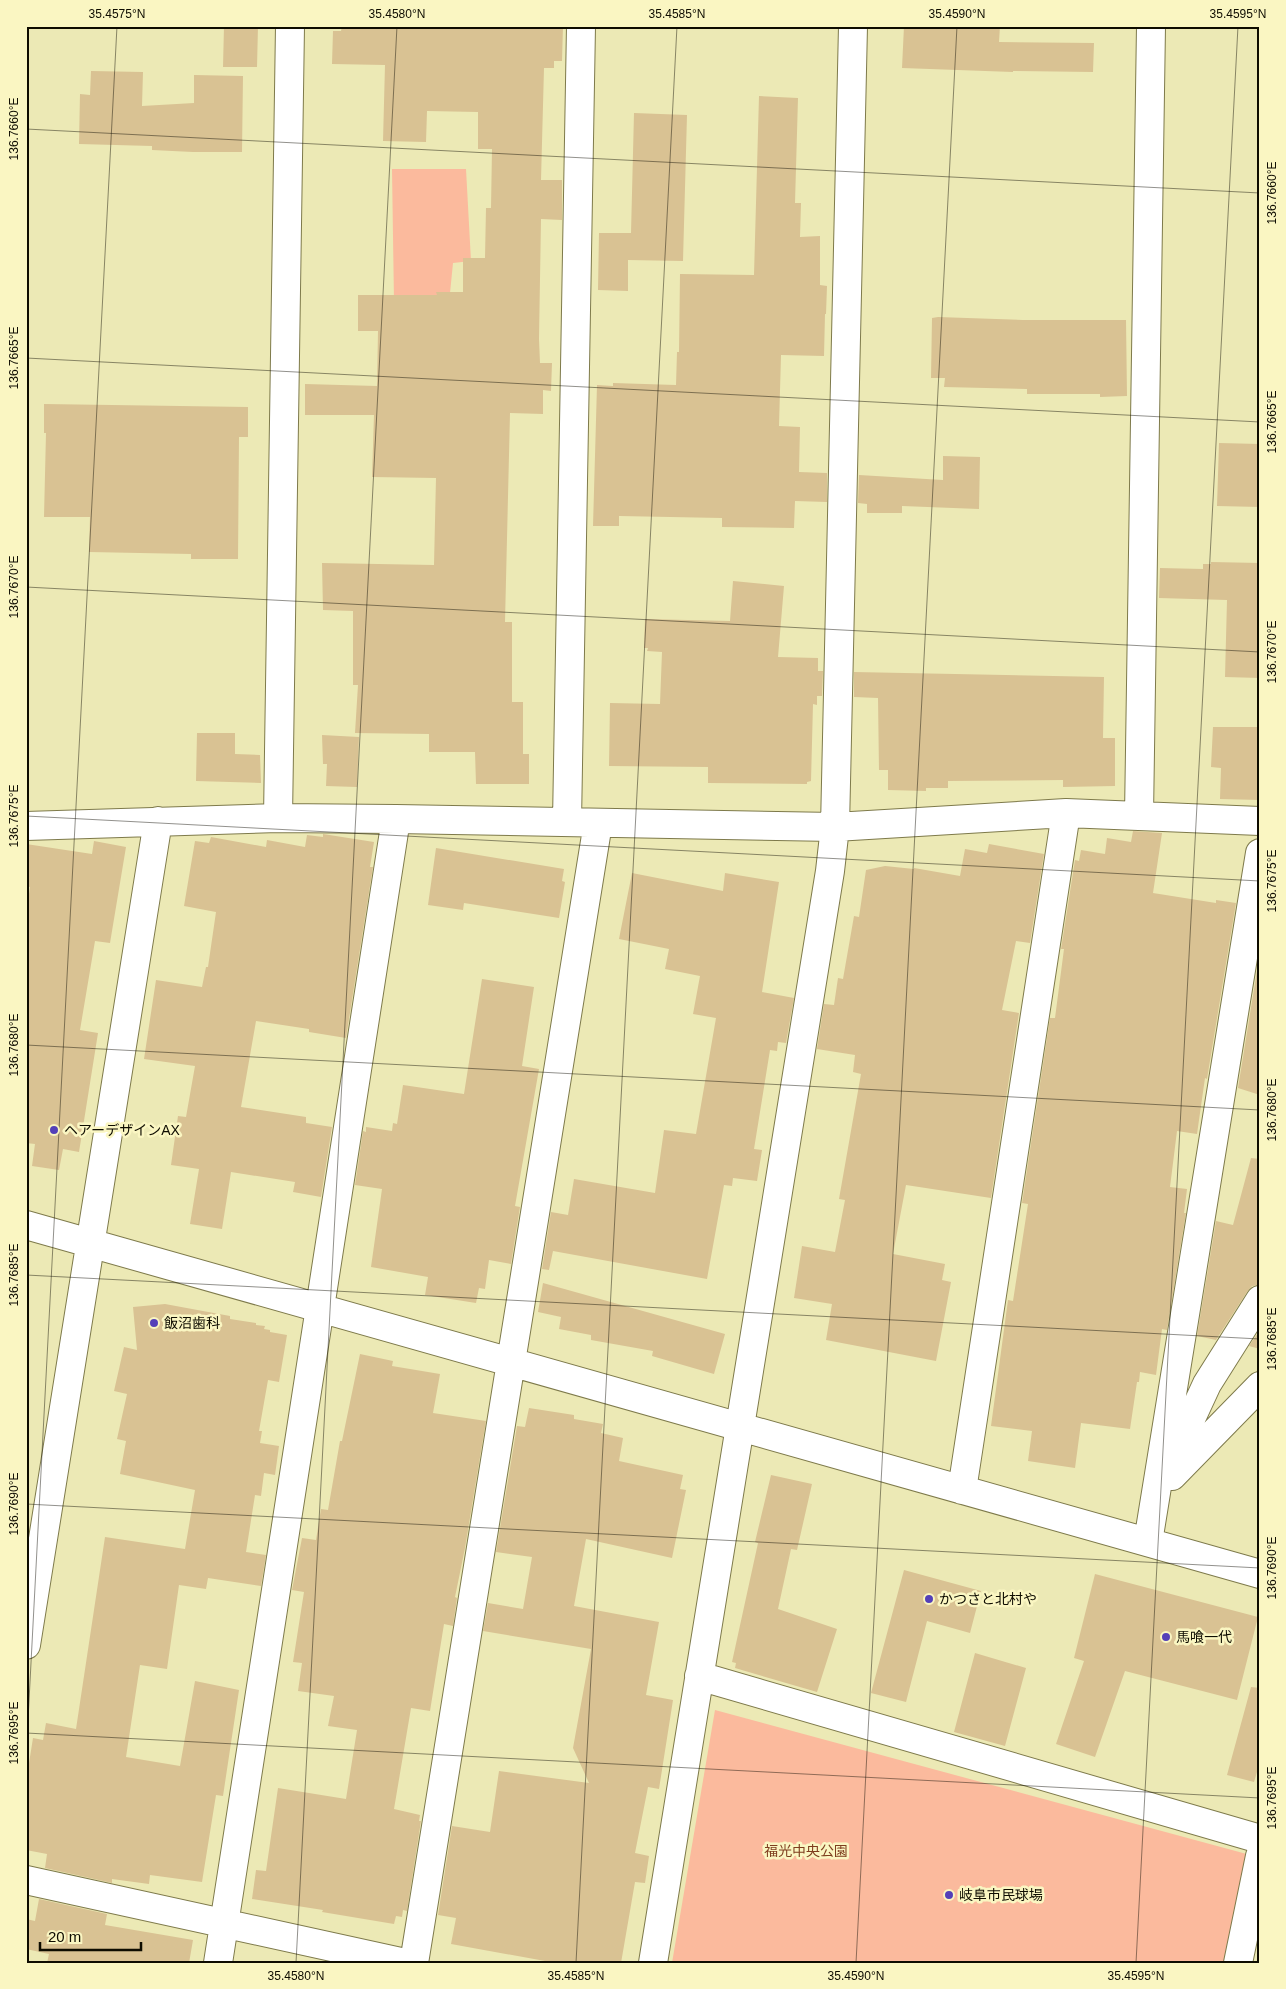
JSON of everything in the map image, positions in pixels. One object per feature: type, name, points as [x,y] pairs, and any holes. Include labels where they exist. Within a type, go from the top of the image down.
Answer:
[{"type":"street","points":[[278,818],[290,26]]},
{"type":"street","points":[[567,822],[582,26]]},
{"type":"street","points":[[653,1963],[830,871],[835,827],[853,26]]},
{"type":"street","points":[[1139,816],[1151,26]]},
{"type":"street","points":[[962,1490],[1066,813]]},
{"type":"street","points":[[26,826],[278,818],[835,827],[1066,813],[1260,821]]},
{"type":"street","points":[[218,1963],[396,819]]},
{"type":"street","points":[[26,1644],[158,821]]},
{"type":"street","points":[[414,1963],[598,823]]},
{"type":"street","points":[[1148,1542],[1260,853]]},
{"type":"street","points":[[26,1225],[1260,1574]]},
{"type":"street","points":[[1156,1492],[1207,1384],[1260,1300]]},
{"type":"street","points":[[1156,1492],[1260,1386]]},
{"type":"street","points":[[699,1676],[1260,1839]]},
{"type":"street","points":[[1238,1963],[1260,1856]]},
{"type":"street","points":[[26,1880],[405,1963]]},
{"type":"green space","points":[[392,169],[466,169],[471,261],[453,263],[449,303],[394,302]]},
{"type":"green space","name":"福光中央公園","points":[[715,1710],[1254,1856],[1231,1963],[672,1963]]},
{"type":"building","points":[[224,26],[258,26],[257,67],[223,67]]},
{"type":"building","points":[[342,26],[563,26],[562,61],[554,61],[554,68],[544,68],[541,180],[562,180],[562,220],[541,219],[540,363],[552,363],[551,391],[543,390],[543,414],[510,413],[505,622],[512,622],[512,702],[523,702],[523,754],[529,754],[529,784],[476,784],[475,752],[429,752],[429,734],[355,733],[358,685],[353,685],[353,611],[323,610],[322,563],[434,565],[436,478],[372,477],[374,415],[305,415],[305,384],[377,386],[378,331],[358,331],[358,295],[437,295],[436,292],[463,292],[463,258],[485,258],[486,208],[491,208],[492,149],[478,149],[478,112],[427,111],[426,142],[383,141],[385,65],[332,64],[333,31],[341,31]]},
{"type":"building","points":[[904,26],[1000,26],[999,42],[1094,43],[1093,72],[1013,72],[902,68]]},
{"type":"building","points":[[91,71],[143,72],[142,106],[194,103],[194,75],[243,76],[242,152],[152,150],[152,146],[79,144],[80,94],[90,95]]},
{"type":"building","points":[[759,96],[798,98],[795,203],[801,203],[800,237],[820,236],[820,285],[827,286],[824,356],[781,355],[779,426],[800,427],[799,472],[827,473],[827,502],[795,501],[794,528],[722,527],[722,518],[619,516],[619,526],[593,526],[597,385],[613,386],[613,383],[676,385],[677,352],[679,352],[680,274],[754,275]]},
{"type":"building","points":[[634,113],[687,115],[683,261],[628,260],[628,291],[598,290],[599,233],[631,233]]},
{"type":"building","points":[[932,318],[1023,320],[1126,320],[1127,396],[1100,397],[1100,394],[1027,394],[1027,389],[944,387],[945,378],[931,378]]},
{"type":"building","points":[[44,404],[248,407],[248,437],[239,437],[238,559],[191,559],[191,554],[89,552],[90,517],[44,517],[46,433],[44,433]]},
{"type":"building","points":[[1219,443],[1260,444],[1260,507],[1217,506]]},
{"type":"building","points":[[943,456],[980,457],[979,509],[902,506],[902,513],[867,513],[867,504],[858,503],[859,475],[943,480]]},
{"type":"building","points":[[1211,562],[1260,563],[1260,678],[1225,677],[1227,600],[1159,598],[1160,568],[1203,569],[1203,564],[1211,564]]},
{"type":"building","points":[[733,581],[784,586],[778,657],[818,658],[818,671],[823,671],[822,696],[817,696],[817,705],[813,704],[811,781],[807,782],[807,784],[708,783],[708,767],[609,766],[610,703],[660,704],[662,652],[647,651],[648,648],[644,648],[645,619],[730,621]]},
{"type":"building","points":[[854,672],[1104,677],[1103,738],[1115,738],[1115,786],[1063,787],[1063,780],[948,781],[948,788],[926,788],[926,791],[888,790],[888,770],[879,770],[878,698],[854,697]]},
{"type":"building","points":[[1213,727],[1260,727],[1260,800],[1220,799],[1221,768],[1211,767]]},
{"type":"building","points":[[197,733],[235,733],[235,754],[260,755],[261,783],[196,781]]},
{"type":"building","points":[[322,735],[359,737],[357,787],[326,786],[327,764],[323,764]]},
{"type":"building","points":[[1133,831],[1162,833],[1153,893],[1216,903],[1216,900],[1236,903],[1197,1134],[1177,1131],[1170,1187],[1187,1189],[1184,1213],[1186,1213],[1167,1330],[1162,1329],[1156,1375],[1140,1372],[1130,1429],[1081,1423],[1075,1468],[1028,1461],[1032,1431],[991,1426],[1008,1300],[1013,1301],[1028,1204],[1022,1203],[1050,1018],[1055,1018],[1064,949],[1061,949],[1075,860],[1079,861],[1081,850],[1105,854],[1107,838],[1131,842]]},
{"type":"building","points":[[323,834],[374,842],[370,867],[373,867],[346,1038],[309,1032],[309,1029],[256,1021],[241,1107],[306,1117],[306,1123],[332,1127],[321,1197],[293,1192],[295,1182],[231,1172],[222,1229],[190,1224],[199,1169],[171,1165],[178,1116],[186,1117],[195,1066],[144,1059],[156,980],[202,987],[206,967],[208,967],[216,912],[184,906],[195,841],[209,843],[211,837],[266,847],[267,840],[305,847],[307,835],[323,837]]},
{"type":"building","points":[[94,841],[126,847],[110,943],[95,941],[80,1030],[98,1033],[79,1152],[63,1149],[59,1170],[32,1166],[35,1144],[26,1143],[26,914],[30,887],[26,886],[26,844],[92,854]]},
{"type":"building","points":[[989,844],[1044,854],[1030,943],[1016,941],[1002,1010],[1019,1013],[991,1198],[906,1185],[893,1254],[945,1264],[942,1280],[951,1282],[936,1361],[826,1340],[832,1304],[794,1298],[802,1246],[835,1252],[845,1200],[839,1199],[861,1074],[853,1072],[855,1055],[817,1049],[824,1004],[834,1005],[838,978],[843,979],[854,916],[859,917],[866,870],[885,866],[914,868],[960,876],[965,849],[987,853]]},
{"type":"building","points":[[436,848],[564,869],[562,881],[565,882],[559,918],[464,903],[463,910],[428,905]]},
{"type":"building","points":[[632,873],[723,891],[725,873],[779,882],[762,992],[794,998],[786,1043],[778,1042],[777,1051],[770,1050],[754,1149],[762,1150],[757,1181],[733,1178],[732,1186],[724,1185],[707,1279],[553,1251],[549,1270],[542,1269],[551,1212],[568,1215],[574,1179],[655,1193],[664,1130],[696,1134],[716,1018],[693,1014],[700,976],[665,969],[669,949],[619,939]]},
{"type":"building","points":[[1260,952],[1260,1095],[1238,1088]]},
{"type":"building","points":[[482,979],[534,987],[522,1066],[539,1069],[515,1206],[520,1207],[511,1264],[489,1260],[485,1289],[479,1288],[476,1303],[425,1295],[428,1277],[371,1267],[382,1189],[355,1185],[363,1131],[366,1132],[366,1127],[392,1131],[393,1123],[397,1124],[403,1085],[464,1094]]},
{"type":"building","points":[[1251,1158],[1260,1159],[1260,1285],[1252,1286],[1247,1292],[1216,1340],[1197,1336],[1216,1221],[1233,1225]]},
{"type":"building","points":[[543,1283],[725,1334],[714,1374],[652,1356],[653,1351],[591,1340],[591,1335],[559,1329],[561,1317],[538,1312]]},
{"type":"building","points":[[165,1304],[230,1316],[230,1319],[256,1323],[256,1325],[265,1326],[264,1329],[270,1330],[270,1332],[287,1335],[279,1382],[268,1380],[259,1431],[262,1431],[260,1443],[279,1446],[275,1475],[264,1473],[261,1496],[255,1495],[246,1552],[266,1555],[261,1586],[208,1578],[206,1589],[179,1585],[167,1669],[140,1665],[126,1757],[180,1766],[195,1681],[239,1690],[223,1796],[216,1795],[202,1882],[150,1875],[149,1884],[112,1879],[112,1883],[45,1868],[47,1854],[26,1850],[26,1782],[33,1738],[43,1740],[46,1723],[76,1729],[105,1537],[185,1549],[195,1490],[120,1474],[126,1441],[117,1439],[127,1394],[114,1391],[124,1347],[137,1350],[133,1307]]},
{"type":"building","points":[[1260,1330],[1260,1349],[1249,1346]]},
{"type":"building","points":[[360,1354],[393,1361],[392,1366],[440,1374],[433,1413],[486,1421],[455,1597],[457,1598],[453,1626],[444,1624],[430,1711],[411,1708],[394,1809],[420,1815],[419,1821],[421,1821],[407,1911],[403,1910],[402,1917],[396,1916],[394,1924],[252,1899],[256,1870],[266,1871],[278,1788],[346,1799],[357,1730],[328,1726],[334,1696],[298,1691],[302,1663],[293,1662],[304,1592],[292,1590],[302,1538],[316,1540],[321,1509],[328,1510],[340,1441],[342,1441]]},
{"type":"building","points":[[529,1408],[574,1415],[574,1419],[603,1424],[601,1433],[623,1438],[619,1461],[683,1475],[680,1489],[686,1490],[672,1558],[586,1539],[574,1606],[659,1622],[646,1695],[673,1700],[659,1789],[648,1787],[635,1853],[649,1856],[645,1883],[635,1882],[621,1963],[556,1963],[451,1944],[456,1918],[438,1915],[452,1826],[490,1832],[499,1771],[589,1783],[573,1748],[591,1649],[483,1631],[488,1603],[523,1609],[532,1557],[496,1552],[517,1426],[525,1427]]},
{"type":"building","points":[[771,1475],[812,1484],[797,1550],[791,1549],[778,1609],[837,1629],[817,1692],[735,1668],[736,1663],[732,1662],[758,1543],[755,1542]]},
{"type":"building","points":[[904,1570],[981,1591],[970,1633],[927,1621],[906,1702],[871,1693]]},
{"type":"building","name":"馬喰一代","points":[[1095,1574],[1258,1617],[1237,1700],[1125,1671],[1095,1757],[1056,1744],[1084,1661],[1074,1658]]},
{"type":"building","points":[[975,1653],[1026,1668],[1005,1746],[954,1732]]},
{"type":"building","points":[[1251,1687],[1260,1688],[1260,1762],[1254,1782],[1227,1775]]},
{"type":"building","points":[[39,1899],[107,1914],[105,1925],[193,1940],[189,1963],[47,1963],[49,1954],[26,1949],[26,1919],[35,1921]]},
{"type":"place","name":"ヘアーデザインAX","points":[[54,1130]]},
{"type":"place","name":"飯沼歯科","points":[[154,1323]]},
{"type":"place","name":"かつさと北村や","points":[[929,1599]]},
{"type":"place","name":"馬喰一代","points":[[1166,1637]]},
{"type":"place","name":"岐阜市民球場","points":[[949,1895]]}]
